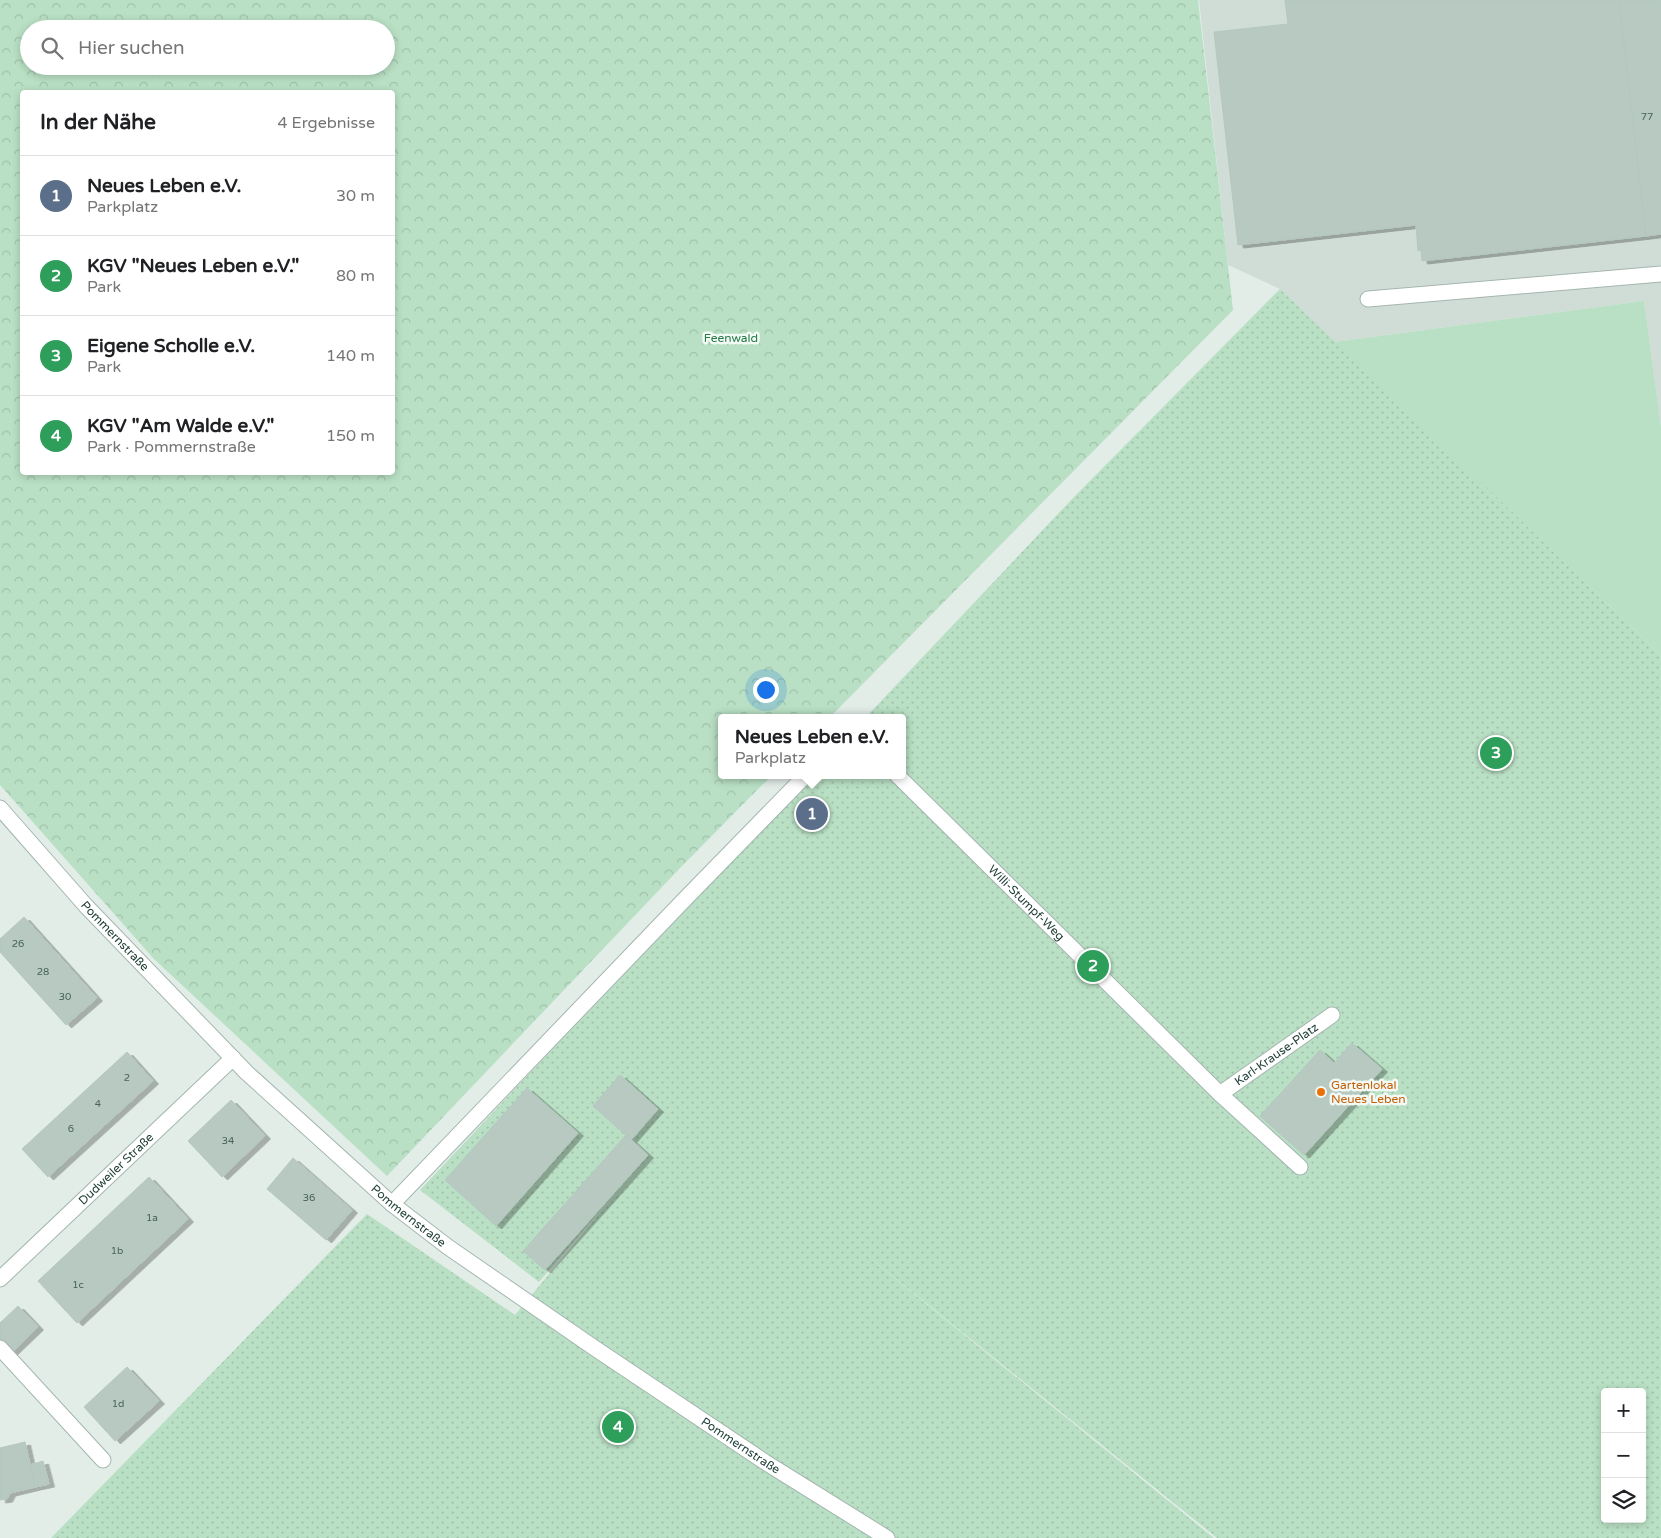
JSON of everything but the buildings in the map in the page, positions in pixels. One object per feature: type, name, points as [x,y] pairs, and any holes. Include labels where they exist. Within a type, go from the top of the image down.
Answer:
[{"type":"street","points":[[1368,299],[1661,274]]},
{"type":"street","points":[[392,1204],[802,779]]},
{"type":"street","name":"Willi-Stumpf-Weg","points":[[901,779],[1220,1094],[1300,1167]]},
{"type":"street","name":"Pommernstraße","points":[[0,808],[86,906],[233,1058],[392,1204],[448,1247],[596,1349],[765,1462],[887,1538]]},
{"type":"street","name":"Karl-Krause-Platz","points":[[1220,1094],[1332,1016]]},
{"type":"street","name":"Dudweiler Straße","points":[[0,1279],[233,1058]]},
{"type":"street","points":[[0,1348],[103,1460]]},
{"type":"shaded area","points":[[1199,0],[1661,0],[1661,427],[1644,301],[1334,342],[1280,289],[1228,265]]},
{"type":"green space","name":"Feenwald","points":[[0,0],[1198,0],[1233,310],[833,714],[718,714],[718,779],[768,779],[681,867],[387,1176],[154,959],[0,785]]},
{"type":"green space","points":[[1280,289],[1661,655],[1661,1538],[1217,1538],[854,1245],[1214,1538],[51,1538],[367,1214],[515,1315],[618,1191],[539,1282],[420,1190],[806,779],[906,779],[906,714],[869,714],[1072,499]]},
{"type":"green space","points":[[1644,301],[1661,427],[1661,655],[1334,342]]},
{"type":"place","name":"Eigene Scholle e.V.","points":[[1496,753]]},
{"type":"place","name":"Neues Leben e.V.","points":[[812,814]]},
{"type":"place","name":"KGV \"Neues Leben e.V.\"","points":[[1093,966]]},
{"type":"place","name":"Gartenlokal Neues Leben","points":[[1321,1092]]},
{"type":"place","name":"KGV \"Am Walde e.V.\"","points":[[618,1427]]}]
